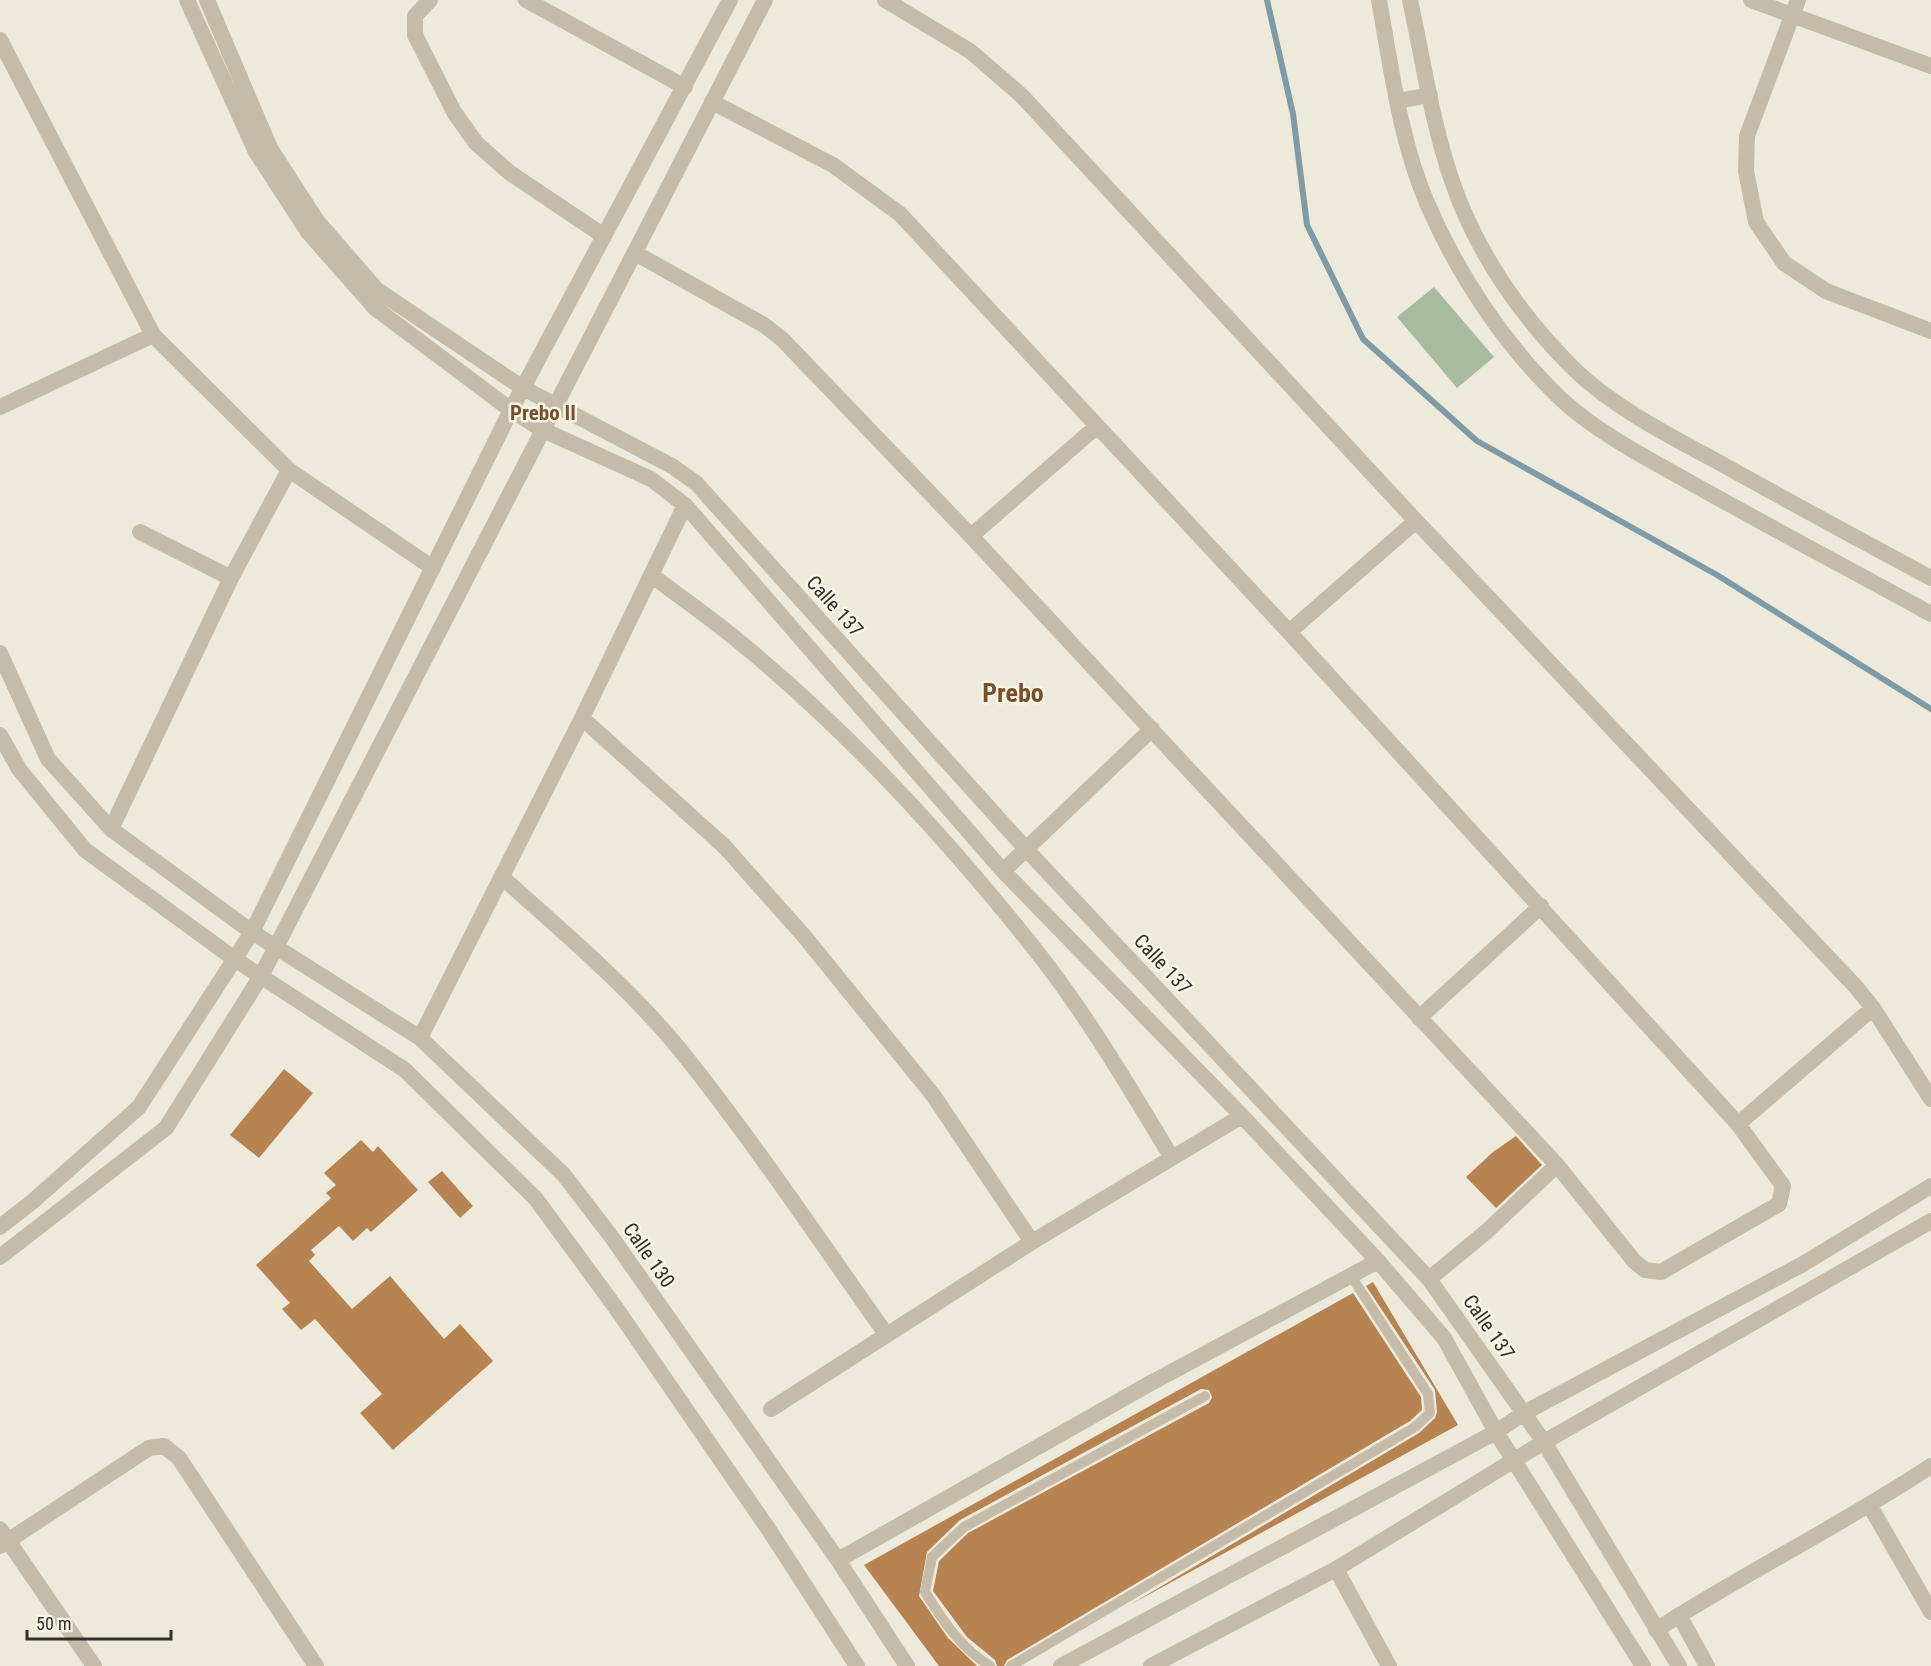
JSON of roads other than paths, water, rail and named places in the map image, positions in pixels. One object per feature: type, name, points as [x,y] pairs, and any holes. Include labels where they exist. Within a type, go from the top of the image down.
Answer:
[{"type":"street","points":[[187,0],[256,152],[308,232],[375,308],[512,410],[543,429],[651,479],[685,505],[1003,871],[1242,1116],[1378,1261],[1444,1338],[1514,1461],[1643,1666]]},
{"type":"street","name":"Calle 137","points":[[207,0],[270,148],[317,221],[376,290],[523,388],[672,466],[696,483],[1026,849],[1429,1279],[1544,1442],[1679,1666]]},
{"type":"street","points":[[430,0],[415,16],[415,34],[454,112],[476,143],[510,173],[604,236]]},
{"type":"street","points":[[526,0],[685,87]]},
{"type":"street","points":[[0,1227],[32,1202],[140,1107],[236,960],[523,388],[730,0]]},
{"type":"street","points":[[0,1257],[166,1128],[261,976],[765,0]]},
{"type":"street","points":[[885,0],[970,51],[1021,95],[1416,521],[1873,1008],[1931,1099]]},
{"type":"street","points":[[1379,0],[1398,101],[1427,204],[1481,303],[1520,355],[1562,400],[1586,419],[1666,469],[1931,614]]},
{"type":"street","points":[[1410,0],[1430,95],[1452,182],[1472,230],[1500,279],[1532,322],[1576,370],[1610,398],[1680,441],[1931,578]]},
{"type":"street","points":[[1751,0],[1796,8],[1931,66]]},
{"type":"street","points":[[1796,8],[1747,136],[1746,171],[1756,222],[1784,263],[1826,291],[1931,331]]},
{"type":"street","points":[[0,40],[153,335],[290,470],[433,568]]},
{"type":"street","points":[[1398,101],[1430,95]]},
{"type":"street","points":[[635,253],[764,325],[783,340],[971,536],[1557,1165],[1634,1262],[1645,1270],[1661,1272],[1779,1204],[1784,1186],[1738,1124],[1289,632],[900,214],[833,165],[712,102]]},
{"type":"street","points":[[0,407],[153,335]]},
{"type":"street","points":[[971,536],[1096,427]]},
{"type":"street","points":[[111,829],[231,578],[290,470]]},
{"type":"street","points":[[420,1038],[582,718],[685,505]]},
{"type":"street","points":[[1289,632],[1416,521]]},
{"type":"street","points":[[140,532],[231,578]]},
{"type":"street","points":[[651,575],[732,636],[821,715],[934,830],[1032,945],[1119,1070],[1172,1158]]},
{"type":"street","name":"Calle 130","points":[[0,653],[48,759],[111,829],[252,932],[420,1038],[564,1174],[613,1239],[838,1560],[907,1666]]},
{"type":"street","points":[[582,718],[725,847],[804,936],[933,1095],[1032,1242]]},
{"type":"street","points":[[1003,871],[1152,729]]},
{"type":"street","points":[[0,735],[20,769],[85,850],[236,960],[405,1070],[536,1199],[636,1337],[769,1530],[857,1666]]},
{"type":"street","points":[[502,878],[599,964],[680,1050],[744,1135],[886,1334]]},
{"type":"street","points":[[1419,1018],[1541,906]]},
{"type":"street","points":[[1738,1124],[1873,1008]]},
{"type":"street","points":[[771,1409],[1032,1242],[1242,1116]]},
{"type":"street","points":[[1429,1279],[1486,1232],[1557,1165]]},
{"type":"street","points":[[1061,1666],[1496,1431],[1524,1413],[1803,1264],[1931,1186]]},
{"type":"street","points":[[1151,1666],[1336,1569],[1544,1442],[1931,1221]]},
{"type":"street","points":[[838,1560],[1149,1384],[1378,1261]]},
{"type":"street","points":[[94,1666],[3,1539],[149,1448],[164,1446],[179,1458],[316,1666]]},
{"type":"street","points":[[1656,1630],[1678,1615],[1870,1506],[1931,1466]]},
{"type":"street","points":[[1870,1506],[1931,1612]]},
{"type":"street","points":[[1336,1569],[1389,1666]]},
{"type":"street","points":[[1678,1615],[1707,1666]]},
{"type":"lane","points":[[1011,1666],[1415,1427],[1430,1413],[1428,1394],[1351,1276]]},
{"type":"lane","points":[[990,1666],[973,1656],[944,1623],[925,1592],[927,1572],[932,1557],[964,1527],[1204,1396]]},
{"type":"waterway","points":[[1267,0],[1293,114],[1307,225],[1363,339],[1477,441],[1717,575],[1931,709]]},
{"type":"district","name":"Prebo II","points":[[543,413]]},
{"type":"district","name":"Prebo","points":[[1013,693]]}]
